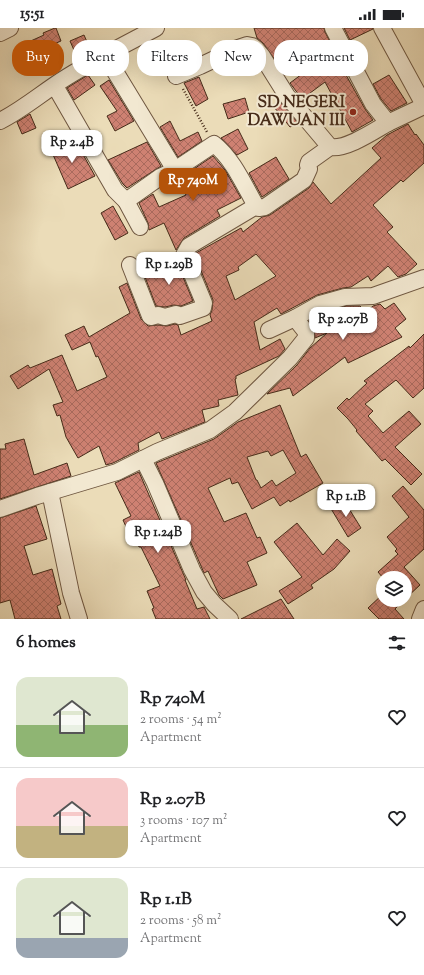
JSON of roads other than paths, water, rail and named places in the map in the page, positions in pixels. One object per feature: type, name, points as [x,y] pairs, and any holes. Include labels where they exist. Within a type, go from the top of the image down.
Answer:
[{"type":"street","points":[[0,32],[10,28]]},
{"type":"street","points":[[129,42],[156,28]]},
{"type":"street","points":[[333,28],[373,104],[388,123]]},
{"type":"street","points":[[126,201],[160,177],[175,170],[214,144],[224,154],[238,174],[256,206],[259,208],[265,207],[304,180],[309,169],[309,162],[330,147],[335,148],[351,143],[424,105],[382,28]]},
{"type":"street","points":[[202,65],[238,48],[247,45],[252,46],[262,56],[287,96],[330,147]]},
{"type":"street","points":[[0,121],[16,113],[72,75]]},
{"type":"street","points":[[118,76],[175,170]]},
{"type":"street","points":[[54,86],[114,190],[126,201],[140,227]]},
{"type":"street","points":[[130,265],[151,317],[158,315],[165,317],[176,314],[180,316],[203,308],[204,303],[184,255],[186,250],[189,246],[256,206]]},
{"type":"street","points":[[269,330],[320,304],[345,297],[373,296],[424,278]]},
{"type":"street","points":[[0,509],[117,472],[169,447],[210,430],[235,412],[290,358],[306,338],[306,332],[295,318]]},
{"type":"street","points":[[143,459],[155,483],[192,570],[204,592],[230,619]]},
{"type":"street","points":[[50,492],[70,585],[80,619]]},
{"type":"street","points":[[420,619],[424,609]]},
{"type":"place","name":"SD NEGERI DAWUAN III","points":[[353,112]]}]
